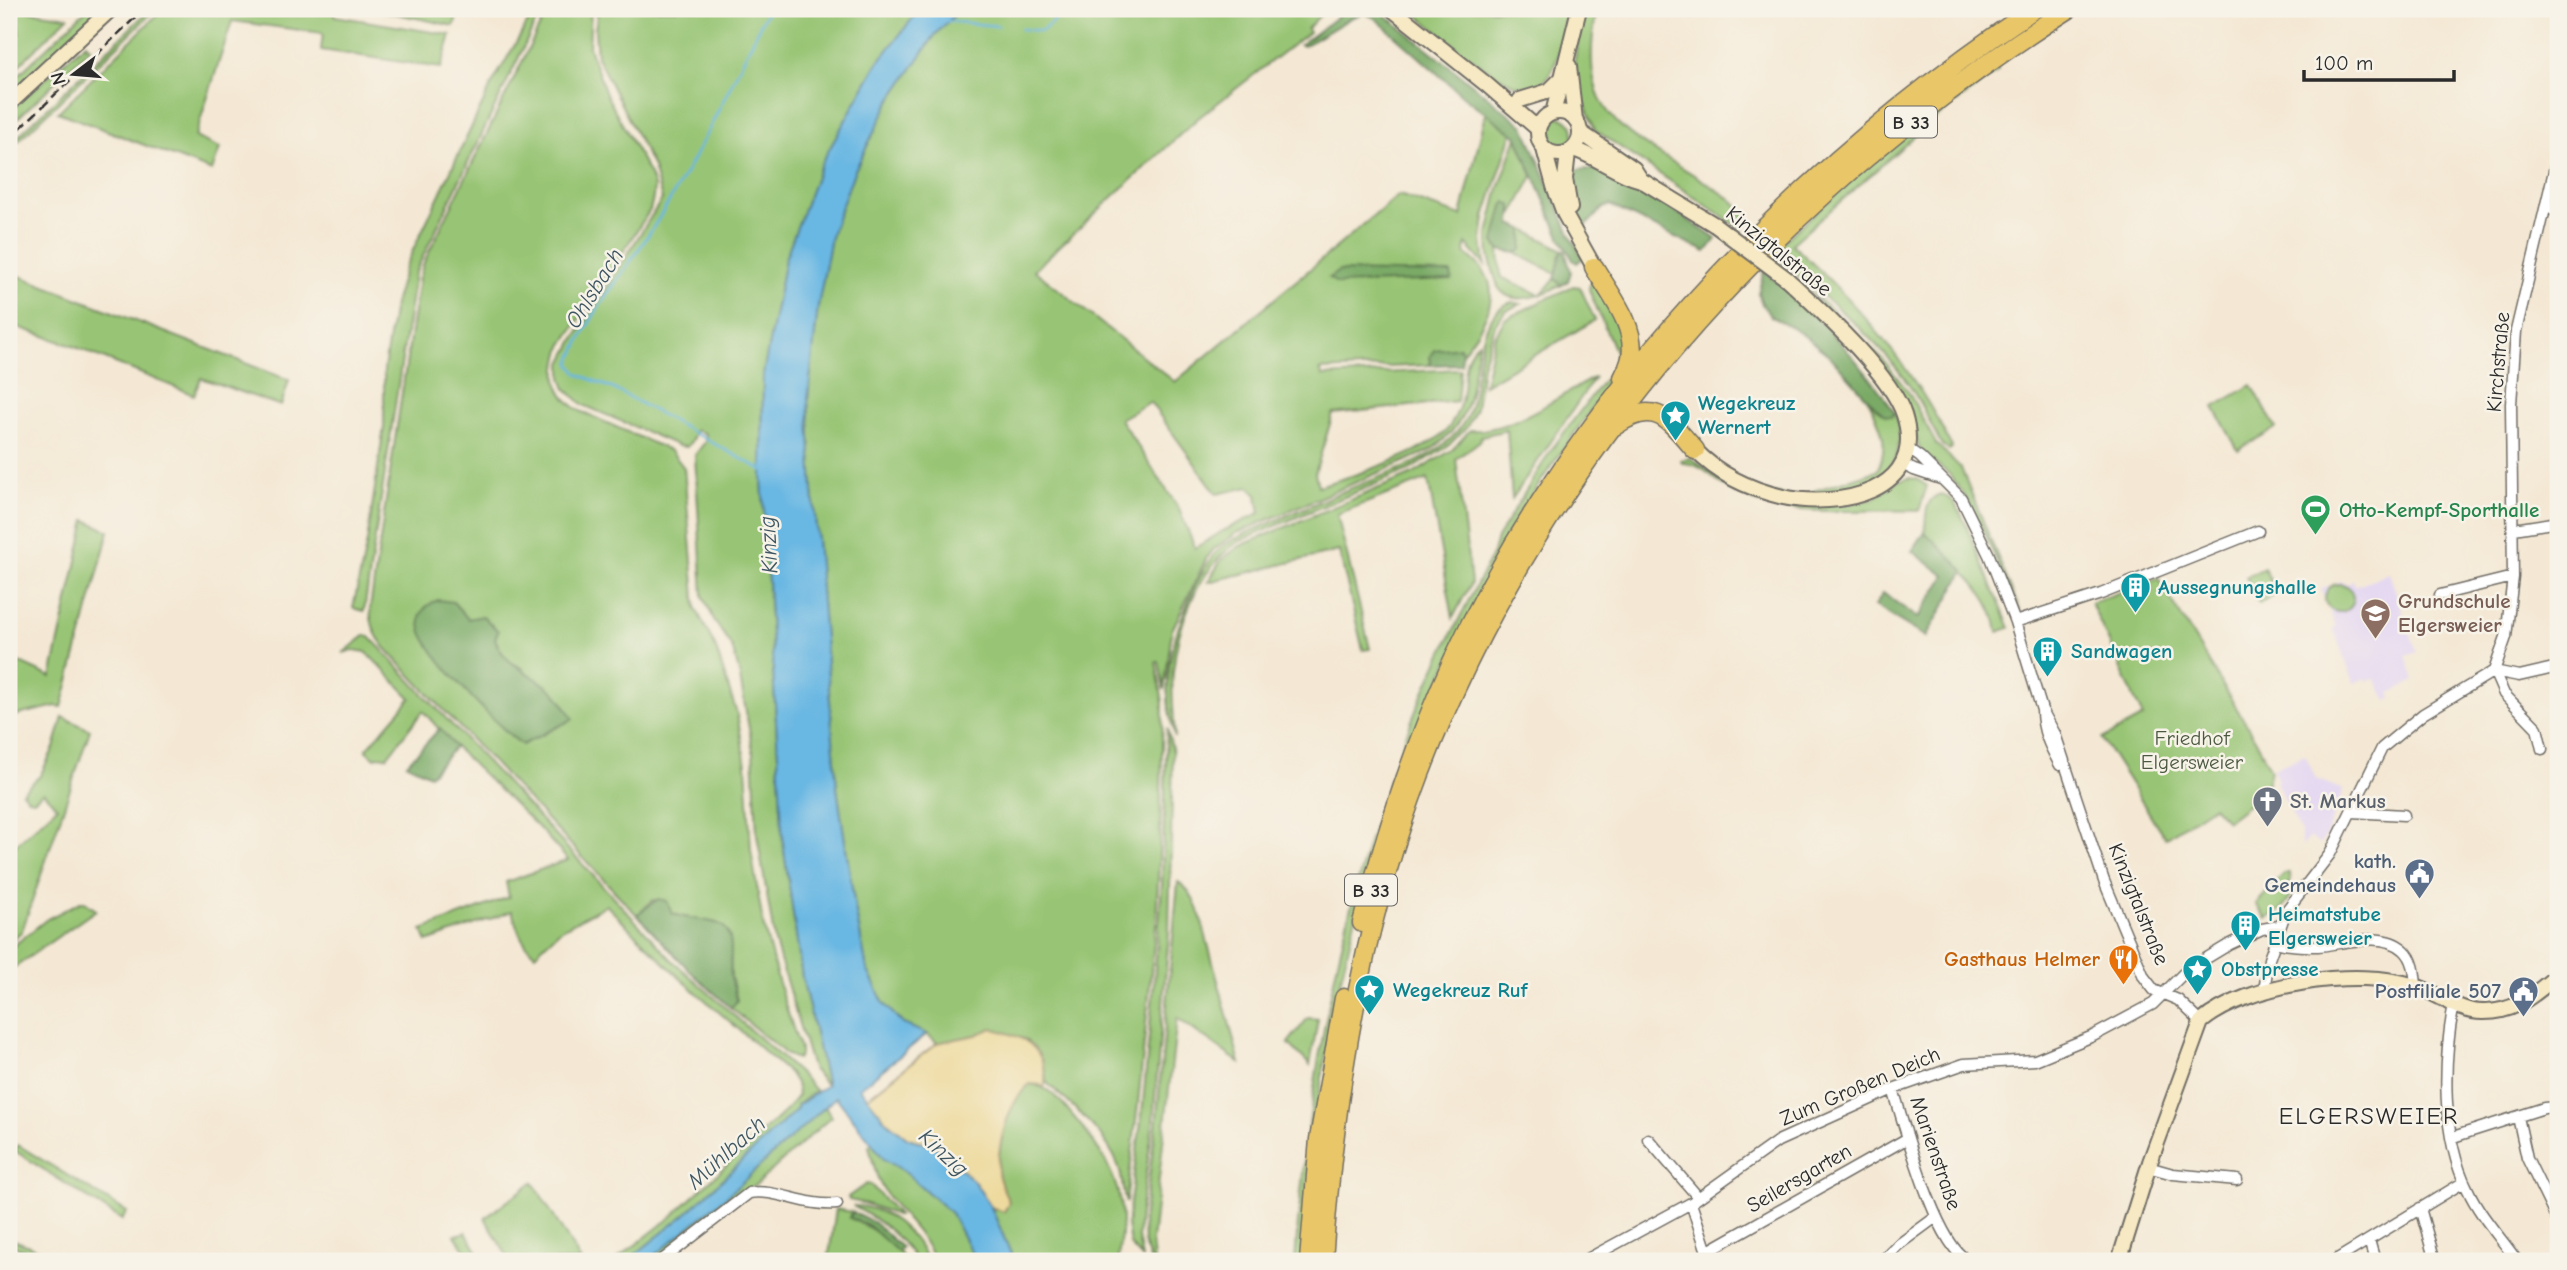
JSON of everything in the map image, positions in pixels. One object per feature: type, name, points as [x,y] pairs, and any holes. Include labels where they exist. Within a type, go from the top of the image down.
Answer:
[{"type":"highway","name":"B 33","points":[[1309,1261],[1319,1139],[1336,1035],[1378,861],[1413,756],[1452,662],[1515,542],[1585,435],[1618,391],[1716,277],[1821,174],[1948,71],[2034,9]]},
{"type":"highway","name":"B 33","points":[[1323,1261],[1328,1186],[1353,1017],[1367,948],[1410,804],[1446,711],[1487,624],[1551,513],[1606,432],[1658,365],[1705,313],[1802,216],[1913,120],[2069,9]]},
{"type":"highway","name":"B 33","points":[[1594,267],[1623,316],[1631,339],[1631,358],[1618,391]]},
{"type":"highway","points":[[1606,432],[1627,417],[1646,412],[1658,413],[1671,422],[1695,450]]},
{"type":"street","points":[[9,104],[111,9]]},
{"type":"street","points":[[1392,9],[1486,84],[1538,130]]},
{"type":"street","points":[[1579,9],[1558,101],[1538,130],[1538,140],[1544,149],[1564,213],[1594,267]]},
{"type":"street","points":[[1569,54],[1577,126],[1565,179],[1566,191],[1575,222],[1595,250],[1597,262],[1594,267]]},
{"type":"street","points":[[1520,100],[1549,91],[1562,78]]},
{"type":"street","points":[[1486,84],[1551,114],[1565,113],[1577,126]]},
{"type":"street","name":"Kinzigtalstraße","points":[[1577,126],[1634,169],[1641,180]]},
{"type":"street","points":[[1544,149],[1556,154],[1571,151]]},
{"type":"street","name":"Kinzigtalstraße","points":[[1571,151],[1594,159],[1627,177],[1641,180],[1715,225],[1787,279],[1848,339],[1892,393],[1903,413],[1907,448],[1902,464],[1942,480]]},
{"type":"street","name":"Kirchstraße","points":[[2494,671],[2506,637],[2513,578],[2511,404],[2516,331],[2558,154]]},
{"type":"street","points":[[1565,179],[1572,166],[1594,159]]},
{"type":"street","points":[[2546,204],[2558,214]]},
{"type":"street","name":"Kinzigtalstraße","points":[[1907,448],[1920,457],[1961,498],[1989,555],[2015,622],[2042,710],[2046,737],[2052,752],[2069,778],[2104,881],[2136,960],[2149,985],[2163,995],[2178,1000],[2201,1021]]},
{"type":"street","points":[[1695,450],[1711,467],[1784,497],[1837,499],[1860,495],[1878,488],[1890,479],[1902,464]]},
{"type":"street","points":[[2514,530],[2558,522]]},
{"type":"street","points":[[2015,622],[2101,594],[2258,531]]},
{"type":"street","points":[[2440,595],[2513,578]]},
{"type":"street","points":[[2267,992],[2266,973],[2286,911],[2330,854],[2382,748],[2423,714],[2494,671],[2519,676],[2558,667]]},
{"type":"street","points":[[2494,671],[2504,694],[2536,728],[2542,749]]},
{"type":"street","points":[[2352,812],[2404,815]]},
{"type":"street","points":[[2163,995],[2187,970],[2230,944],[2262,929],[2279,926]]},
{"type":"street","points":[[2274,942],[2294,946],[2389,941],[2408,954],[2414,968],[2416,986]]},
{"type":"street","points":[[2119,1261],[2148,1167],[2201,1021],[2227,1006],[2313,979],[2364,978],[2416,986],[2469,1010],[2483,1012],[2519,1006],[2558,975]]},
{"type":"street","name":"Zum Großen Deich","points":[[1584,1261],[1695,1200],[1778,1141],[1894,1089],[1964,1065],[2035,1060],[2093,1037],[2153,1004],[2163,995]]},
{"type":"street","points":[[2454,1004],[2446,1078],[2453,1137],[2464,1182],[2469,1194],[2517,1261]]},
{"type":"street","name":"Marienstraße","points":[[1894,1089],[1936,1217],[1959,1256],[1968,1261]]},
{"type":"street","points":[[2453,1137],[2544,1108],[2558,1107]]},
{"type":"street","points":[[2518,1117],[2527,1158],[2558,1222]]},
{"type":"street","name":"Seilersgarten","points":[[1709,1256],[1908,1138]]},
{"type":"street","points":[[1648,1139],[1695,1200],[1709,1256]]},
{"type":"street","points":[[2148,1167],[2173,1174],[2237,1180]]},
{"type":"street","points":[[2334,1261],[2464,1182]]},
{"type":"street","points":[[661,1261],[749,1192],[760,1190],[805,1203],[837,1204]]},
{"type":"street","points":[[2420,1208],[2435,1261]]},
{"type":"street","points":[[1882,1261],[1898,1245],[1936,1217]]},
{"type":"street","points":[[2369,1240],[2375,1261]]},
{"type":"shaded area","points":[[9,9],[16,9],[19,35],[9,33]]},
{"type":"shaded area","name":"Grundschule Elgersweier","points":[[2389,573],[2417,652],[2406,656],[2414,681],[2391,693],[2392,698],[2387,701],[2375,679],[2367,681],[2366,678],[2354,683],[2321,589],[2341,581],[2348,584],[2353,581],[2355,586]]},
{"type":"shaded area","points":[[2305,755],[2316,779],[2343,790],[2325,838],[2320,844],[2309,837],[2304,845],[2301,843],[2301,832],[2276,782],[2278,781],[2273,769]]},
{"type":"green space","points":[[16,9],[68,17],[9,75],[13,34],[19,34]]},
{"type":"green space","points":[[87,9],[102,9],[9,96],[9,84]]},
{"type":"green space","points":[[150,9],[156,9],[9,150],[9,145]]},
{"type":"green space","points":[[163,9],[335,9],[335,16],[451,35],[441,68],[321,50],[323,33],[232,21],[195,137],[220,148],[212,171],[58,112]]},
{"type":"green space","points":[[374,9],[459,9],[454,26]]},
{"type":"green space","points":[[526,9],[542,9],[415,273],[364,611],[353,608],[367,542],[384,427],[384,369],[394,304],[405,267],[492,84],[534,12]]},
{"type":"green space","points":[[548,9],[591,9],[589,47],[606,94],[650,175],[654,186],[653,198],[650,210],[562,346],[557,365],[558,382],[565,397],[580,411],[671,451],[684,468],[696,609],[715,646],[737,714],[746,765],[751,850],[763,924],[800,1049],[797,1059],[787,1055],[731,1008],[737,1000],[731,977],[730,940],[717,923],[678,917],[672,913],[667,901],[653,900],[637,915],[389,652],[375,632],[370,608],[419,278],[424,262]],"holes":[[[453,602],[468,619],[483,616],[497,631],[495,639],[506,660],[420,615]]]},
{"type":"green space","points":[[598,9],[920,9],[877,64],[821,164],[785,259],[763,375],[762,478],[783,843],[802,977],[827,1086],[812,1068],[775,943],[757,835],[753,751],[739,672],[732,647],[715,622],[703,596],[695,455],[705,442],[706,434],[696,430],[687,447],[679,446],[583,405],[566,389],[562,378],[562,363],[575,338],[662,199],[653,167],[597,57],[595,30]]},
{"type":"green space","points":[[960,9],[1326,9],[1307,29],[1309,32],[1197,119],[1034,270],[1175,382],[1399,195],[1461,216],[1486,113],[1512,133],[1485,217],[1482,240],[1485,265],[1466,244],[1465,253],[1485,273],[1491,294],[1490,305],[1481,326],[1462,353],[1459,347],[1430,357],[1430,365],[1320,370],[1323,376],[1460,369],[1457,401],[1333,414],[1315,473],[1318,486],[1404,456],[1435,440],[1446,431],[1461,402],[1466,362],[1479,342],[1471,390],[1462,416],[1454,428],[1429,451],[1237,533],[1214,549],[1206,559],[1172,630],[1164,690],[1159,662],[1156,662],[1163,703],[1156,923],[1126,1203],[1120,1170],[1105,1141],[1087,1120],[1046,1082],[1045,1070],[1027,1040],[992,1029],[937,1043],[927,1034],[903,1024],[884,1004],[867,969],[855,908],[837,788],[808,399],[818,306],[832,232],[854,172],[888,104],[935,35]],"holes":[[[1150,402],[1217,494],[1249,487],[1257,495],[1260,513],[1195,548],[1179,509],[1120,419]]]},
{"type":"green space","points":[[1347,9],[1378,9],[1524,126],[1583,258],[1577,263],[1573,260],[1561,239],[1517,137],[1464,97],[1375,18],[1364,13],[1304,46],[1300,45]]},
{"type":"green space","points":[[1410,9],[1567,9],[1558,56],[1551,73],[1540,84],[1526,87],[1508,82],[1479,64]]},
{"type":"green space","points":[[1583,9],[1597,9],[1592,47],[1594,77],[1601,101],[1615,120],[1633,136],[1731,199],[1745,218],[1741,229],[1595,130],[1582,96],[1574,96],[1574,64]]},
{"type":"green space","points":[[86,43],[90,48],[9,127],[9,111]]},
{"type":"green space","points":[[1994,65],[1998,71],[1932,121],[1792,244],[1861,313],[1902,364],[1937,419],[1952,448],[1949,450],[1942,445],[1911,388],[1882,351],[1808,283],[1770,254],[1864,168]]},
{"type":"green space","points":[[1558,117],[1569,122],[1574,133],[1569,144],[1558,149],[1547,144],[1542,133],[1547,122]]},
{"type":"green space","points":[[1517,137],[1533,176],[1513,214],[1512,206],[1494,242],[1499,250],[1501,277],[1539,295],[1528,298],[1504,294],[1498,287],[1489,256],[1488,234],[1498,191]]},
{"type":"green space","points":[[1589,169],[1637,186],[1716,239],[1706,252],[1610,205],[1603,208],[1583,229],[1572,202],[1572,175],[1578,170]]},
{"type":"green space","points":[[1506,202],[1512,206],[1511,224],[1523,229],[1522,250],[1515,253],[1499,250],[1494,242]]},
{"type":"green space","points":[[1523,229],[1565,251],[1560,253],[1557,274],[1515,253],[1522,249]]},
{"type":"green space","points":[[1562,250],[1565,251],[1571,272],[1568,281],[1562,285],[1555,279]]},
{"type":"green space","points":[[1339,271],[1451,273],[1452,280],[1338,284],[1329,278]]},
{"type":"green space","points":[[1764,271],[1835,337],[1867,374],[1895,413],[1891,416],[1885,415],[1877,409],[1830,356],[1802,334],[1771,316],[1758,293]]},
{"type":"green space","points":[[9,272],[289,380],[281,406],[201,378],[194,395],[73,346],[9,324]]},
{"type":"green space","points":[[1555,279],[1562,285],[1546,292],[1541,294]]},
{"type":"green space","points":[[1591,279],[1625,328],[1627,358],[1518,514],[1505,537],[1407,754],[1369,862],[1331,1020],[1311,1148],[1301,1261],[1295,1261],[1309,1123],[1320,1054],[1332,986],[1366,852],[1412,720],[1440,657],[1493,553],[1497,538],[1551,450],[1614,366],[1615,351],[1589,289]]},
{"type":"green space","points":[[1573,286],[1580,287],[1595,320],[1484,385],[1494,338],[1505,319]]},
{"type":"green space","points":[[1807,288],[1884,361],[1909,393],[1936,444],[1961,468],[2020,611],[2014,604],[1986,536],[1965,496],[1949,474],[1919,447],[1910,411]]},
{"type":"green space","points":[[1512,302],[1521,304],[1505,311],[1495,325],[1482,365],[1476,408],[1467,427],[1447,447],[1411,469],[1240,541],[1212,566],[1192,599],[1175,654],[1172,697],[1175,737],[1168,699],[1170,662],[1186,608],[1212,557],[1227,543],[1249,532],[1410,465],[1452,437],[1469,411],[1483,339],[1489,323],[1498,310]]},
{"type":"green space","points":[[1460,347],[1461,364],[1430,365],[1434,350]]},
{"type":"green space","points":[[1595,377],[1512,499],[1507,430],[1481,436],[1480,441],[1456,459],[1471,583],[1453,618],[1428,479],[1337,514],[1370,649],[1363,650],[1339,551],[1208,582],[1221,560],[1240,546],[1413,474],[1452,450],[1470,430],[1485,430],[1517,420]]},
{"type":"green space","points":[[2252,385],[2276,428],[2238,450],[2214,407]]},
{"type":"green space","points":[[1867,397],[1877,409],[1891,416],[1895,413],[1899,434],[1897,452],[1890,467],[1863,486],[1827,494],[1807,493],[1877,471],[1883,451],[1882,434]]},
{"type":"green space","points":[[1690,458],[1739,489],[1849,504],[1873,499],[1898,481],[1909,478],[1917,479],[1927,486],[1919,511],[1791,509],[1773,506],[1733,492],[1697,466],[1682,463],[1681,460]]},
{"type":"green space","points":[[1942,494],[1953,501],[1961,514],[2010,628],[1998,632],[1987,601],[1925,532],[1929,503]]},
{"type":"green space","points":[[86,520],[109,531],[62,707],[9,717],[9,658],[51,677]]},
{"type":"green space","points":[[1925,532],[1964,571],[1926,637],[1875,606],[1883,593],[1918,618],[1945,576],[1912,551]]},
{"type":"green space","points":[[2264,568],[2277,594],[2259,604],[2246,577]]},
{"type":"green space","name":"Friedhof Elgersweier","points":[[2158,578],[2257,742],[2271,770],[2265,792],[2227,821],[2213,806],[2165,838],[2102,739],[2143,717],[2091,603]]},
{"type":"green space","points":[[2339,584],[2349,588],[2353,598],[2349,608],[2339,612],[2329,608],[2325,598],[2329,588]]},
{"type":"green space","points":[[438,600],[453,602],[468,619],[483,616],[498,631],[495,639],[506,657],[549,688],[573,719],[522,745],[511,736],[465,690],[426,641],[420,624],[421,615],[426,607]]},
{"type":"green space","points":[[366,635],[673,961],[816,1091],[797,1105],[798,1109],[686,1214],[627,1261],[615,1261],[671,1217],[787,1109],[798,1095],[796,1083],[791,1075],[680,978],[606,905],[560,930],[535,954],[523,940],[512,911],[427,942],[422,930],[509,897],[506,882],[568,860],[538,827],[455,747],[423,711],[387,757],[375,758],[366,750],[411,698],[366,652],[353,650],[343,653]]},
{"type":"green space","points":[[63,717],[90,730],[22,931],[9,943],[9,895],[14,885],[9,882],[9,851],[57,807],[43,792],[34,800],[22,792],[40,776],[54,748]]},
{"type":"green space","points":[[440,728],[455,747],[430,775],[407,764]]},
{"type":"green space","points":[[1167,728],[1173,752],[1169,933],[1152,1132],[1138,1237],[1142,1258],[1130,1245],[1127,1225],[1142,1114],[1162,884]]},
{"type":"green space","points":[[2284,874],[2290,874],[2291,896],[2281,910],[2267,919],[2256,904]]},
{"type":"green space","points":[[1178,882],[1195,902],[1201,918],[1240,1063],[1177,1018],[1152,1241],[1154,1261],[1151,1261],[1144,1244],[1143,1221],[1156,1126]]},
{"type":"green space","points":[[658,899],[667,901],[672,913],[716,923],[728,932],[731,946],[730,971],[737,1001],[731,1008],[692,973],[637,915]]},
{"type":"green space","points":[[85,902],[96,910],[9,971],[9,951],[13,946],[47,919]]},
{"type":"green space","points":[[1308,1018],[1318,1019],[1310,1065],[1288,1043]]},
{"type":"green space","points":[[1030,1084],[1049,1091],[1060,1100],[1091,1138],[1106,1162],[1117,1188],[1122,1217],[1118,1261],[1014,1261],[991,1207],[1004,1212],[1009,1202],[998,1175],[1000,1148],[1010,1112]]},
{"type":"green space","points":[[825,1106],[831,1117],[759,1182],[656,1261],[648,1261],[726,1197]]},
{"type":"green space","points":[[872,1144],[884,1159],[904,1171],[951,1213],[976,1261],[934,1261],[924,1241],[880,1184],[869,1146]]},
{"type":"green space","points":[[18,1145],[127,1212],[122,1220],[15,1151]]},
{"type":"green space","points":[[533,1182],[581,1261],[510,1261],[485,1218]]},
{"type":"green space","points":[[866,1184],[871,1185],[899,1216],[849,1200],[848,1197]]},
{"type":"green space","points":[[853,1206],[877,1211],[898,1223],[915,1241],[928,1261],[916,1261],[888,1229]]},
{"type":"green space","points":[[836,1209],[852,1212],[850,1218],[874,1230],[888,1241],[905,1261],[828,1261]]},
{"type":"green space","points":[[852,1212],[873,1222],[901,1247],[898,1252],[868,1225],[850,1218]]},
{"type":"green space","points":[[466,1232],[483,1261],[472,1261],[455,1235]]},
{"type":"green space","points":[[9,1238],[67,1261],[51,1261],[9,1244]]},
{"type":"sand","points":[[992,1028],[1028,1042],[1038,1053],[1045,1071],[1044,1088],[1030,1084],[1016,1101],[1006,1124],[998,1171],[1009,1202],[1004,1212],[991,1207],[973,1180],[934,1146],[908,1138],[886,1121],[867,1098],[937,1043],[976,1035]]},
{"type":"water","name":"Kinzig","points":[[920,9],[960,9],[935,35],[888,104],[854,172],[832,232],[818,306],[808,399],[813,490],[837,788],[867,969],[884,1004],[903,1024],[927,1034],[860,1088],[886,1121],[908,1138],[934,1146],[973,1180],[991,1207],[1014,1261],[976,1261],[951,1213],[904,1171],[884,1159],[836,1097],[726,1197],[648,1261],[627,1261],[686,1214],[797,1109],[797,1106],[827,1085],[802,977],[783,843],[762,478],[763,375],[785,259],[821,164],[877,64]]},
{"type":"waterway","name":"Ohlsbach","points":[[764,471],[614,389],[578,374],[570,364],[599,307],[648,236],[689,167],[768,9]]},
{"type":"waterway","points":[[1021,29],[1042,31],[1067,9]]},
{"type":"waterway","points":[[946,21],[998,26]]},
{"type":"railway","points":[[9,139],[144,9]]},
{"type":"place","name":"Wegekreuz Wernert","points":[[1675,442]]},
{"type":"place","name":"Otto-Kempf-Sporthalle","points":[[2316,537]]},
{"type":"place","name":"Aussegnungshalle","points":[[2135,614]]},
{"type":"place","name":"Grundschule Elgersweier","points":[[2375,640]]},
{"type":"place","name":"Sandwagen","points":[[2048,678]]},
{"type":"place","name":"St. Markus","points":[[2267,828]]},
{"type":"place","name":"kath. Gemeindehaus","points":[[2419,900]]},
{"type":"place","name":"Heimatstube Elgersweier","points":[[2245,953]]},
{"type":"place","name":"Gasthaus Helmer","points":[[2123,986]]},
{"type":"place","name":"Obstpresse","points":[[2198,996]]},
{"type":"place","name":"Wegekreuz Ruf","points":[[1370,1017]]},
{"type":"place","name":"Postfiliale 507","points":[[2524,1018]]},
{"type":"district","name":"ELGERSWEIER","points":[[2369,1116]]},
{"type":"water label","name":"Mühlbach","points":[[726,1152]]}]
